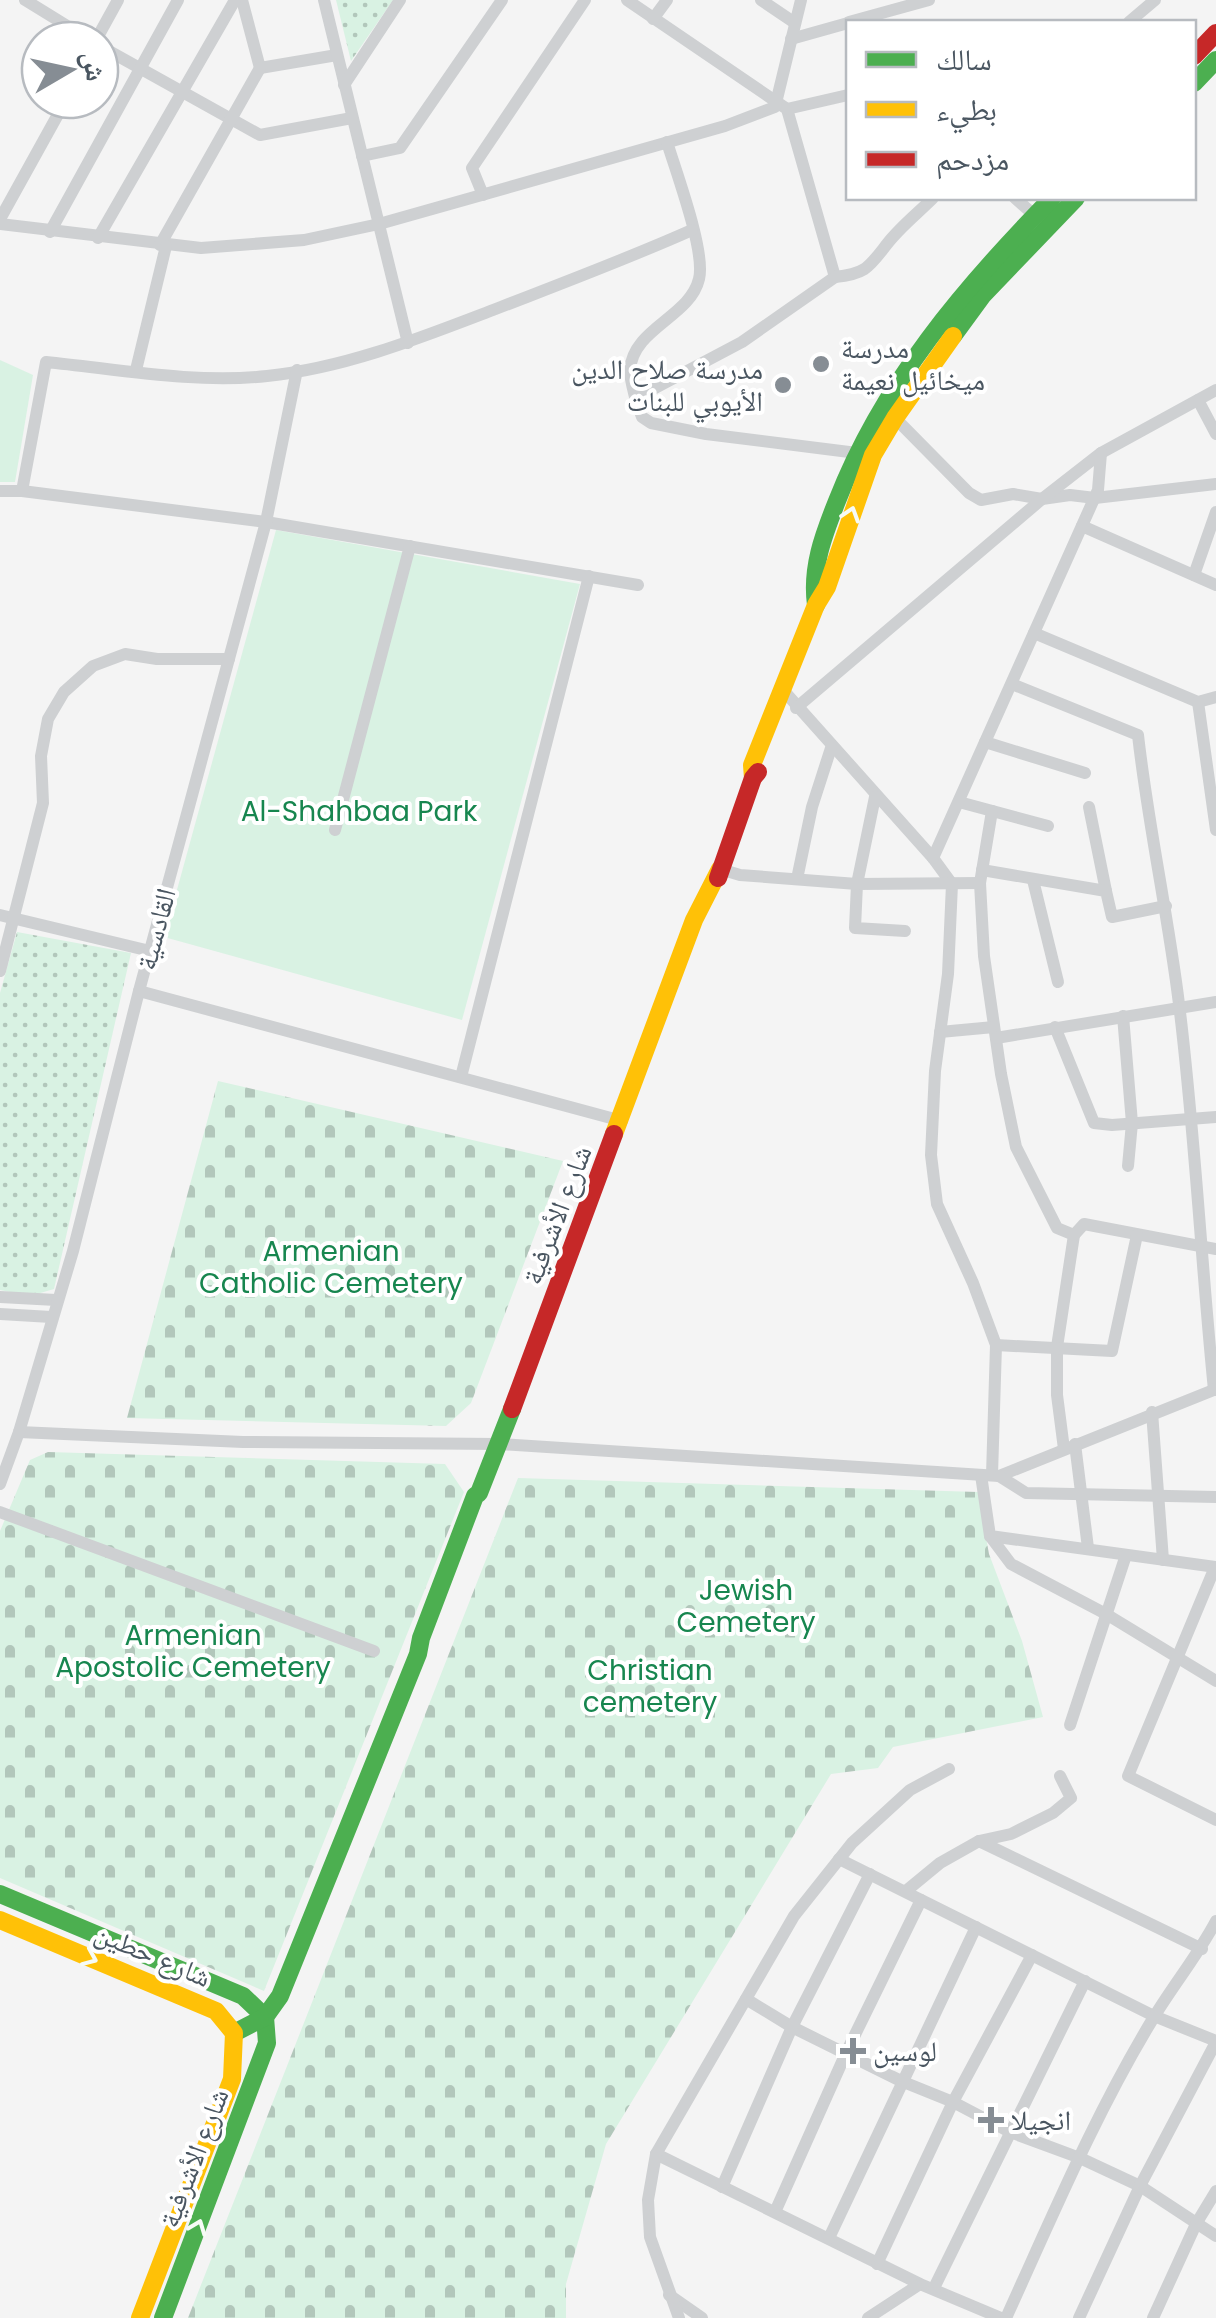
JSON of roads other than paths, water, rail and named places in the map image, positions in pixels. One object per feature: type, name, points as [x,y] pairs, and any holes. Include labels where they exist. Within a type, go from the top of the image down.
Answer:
[{"type":"street","points":[[24,0],[58,20]]},
{"type":"street","points":[[50,232],[178,0]]},
{"type":"street","points":[[136,370],[163,245],[260,68],[238,0]]},
{"type":"street","points":[[98,238],[238,0]]},
{"type":"street","points":[[324,0],[408,343]]},
{"type":"street","points":[[344,85],[400,0]]},
{"type":"street","points":[[362,156],[400,148],[502,0]]},
{"type":"street","points":[[483,195],[472,168],[585,0]]},
{"type":"street","points":[[627,0],[781,105]]},
{"type":"street","points":[[654,19],[667,0]]},
{"type":"street","points":[[761,0],[795,23]]},
{"type":"street","points":[[800,0],[781,105],[835,277]]},
{"type":"street","points":[[859,20],[929,0]]},
{"type":"street","points":[[1131,20],[1155,0]]},
{"type":"street","points":[[791,39],[846,24]]},
{"type":"street","points":[[1196,54],[1216,33]]},
{"type":"street","points":[[260,68],[337,55]]},
{"type":"street","points":[[120,56],[260,135],[352,118]]},
{"type":"street","points":[[1196,81],[1216,60]]},
{"type":"street","points":[[55,120],[0,222],[50,232],[201,248],[304,240],[379,224],[725,126],[775,106],[846,95]]},
{"type":"street","points":[[668,142],[700,256],[699,280],[688,300],[644,339],[630,369],[642,417],[651,424],[706,434],[864,454]]},
{"type":"street","points":[[636,401],[646,392],[742,342],[835,277],[854,276],[877,260],[887,244],[931,200]]},
{"type":"street","points":[[1017,200],[1040,221]]},
{"type":"street","name":"شارع الأشرفية","points":[[864,454],[1040,221],[1051,200]]},
{"type":"street","name":"شارع الأشرفية","points":[[163,2318],[267,2043],[265,2017],[280,1996],[418,1654],[428,1640],[694,920],[720,868],[753,778],[760,770],[816,605],[814,564],[864,454],[881,406],[996,255],[1073,200]]},
{"type":"street","points":[[22,490],[46,362],[196,376],[266,376],[350,360],[408,343],[623,261],[692,230]]},
{"type":"street","name":"القادسية","points":[[0,1484],[73,1251],[266,522],[297,370]]},
{"type":"street","points":[[796,708],[1101,453],[1216,390]]},
{"type":"street","points":[[1198,400],[1216,434]]},
{"type":"street","points":[[894,418],[975,498],[993,500],[1013,494],[1042,500],[1070,495],[1095,498],[1216,484]]},
{"type":"street","points":[[933,858],[1095,498],[1101,453]]},
{"type":"street","points":[[0,491],[22,490],[266,522],[638,585]]},
{"type":"street","points":[[1194,575],[1216,512]]},
{"type":"street","points":[[1082,526],[1216,585]]},
{"type":"street","points":[[335,830],[410,546]]},
{"type":"street","points":[[461,1078],[590,576]]},
{"type":"street","points":[[1034,633],[1198,702],[1216,697]]},
{"type":"street","points":[[0,970],[43,804],[40,756],[48,720],[64,692],[94,666],[124,654],[157,659],[229,658]]},
{"type":"street","points":[[991,1475],[1215,1389],[1180,1008],[1166,906],[1146,808],[1138,734],[1012,684]]},
{"type":"street","points":[[784,692],[952,884],[931,1155],[936,1204],[973,1283],[996,1345],[990,1536],[1011,1564],[1106,1614],[1216,1681]]},
{"type":"street","points":[[1198,702],[1216,830]]},
{"type":"street","points":[[985,742],[1085,772]]},
{"type":"street","points":[[797,879],[812,807],[831,748]]},
{"type":"street","points":[[875,797],[857,884],[855,928],[905,931]]},
{"type":"street","points":[[959,802],[1048,826]]},
{"type":"street","points":[[1089,807],[1112,917],[1166,906]]},
{"type":"street","points":[[992,810],[981,876],[984,956],[1016,1148],[1056,1228],[1074,1235]]},
{"type":"street","points":[[720,868],[740,874],[857,884],[952,884],[981,876],[1106,891]]},
{"type":"street","points":[[1033,880],[1058,982]]},
{"type":"street","points":[[0,915],[150,951]]},
{"type":"street","points":[[139,991],[622,1121]]},
{"type":"street","points":[[940,1032],[1055,1027],[1216,1002]]},
{"type":"street","points":[[1123,1016],[1132,1123],[1128,1166]]},
{"type":"street","points":[[1055,1027],[1094,1123],[1216,1117]]},
{"type":"street","points":[[1088,1548],[1083,1494],[1057,1395],[1058,1347],[1074,1235],[1084,1224],[1216,1249]]},
{"type":"street","points":[[996,1345],[1112,1351],[1137,1235]]},
{"type":"street","points":[[0,1297],[56,1300]]},
{"type":"street","points":[[0,1314],[51,1317]]},
{"type":"street","points":[[1152,1412],[1163,1560]]},
{"type":"street","points":[[11,1440],[499,1444],[991,1475],[1026,1493],[1216,1497]]},
{"type":"street","points":[[0,1512],[374,1651]]},
{"type":"street","points":[[990,1536],[1216,1567],[1128,1776],[1216,1820]]},
{"type":"street","points":[[1070,1726],[1126,1555]]},
{"type":"street","points":[[679,2318],[650,2237],[648,2200],[656,2154],[794,1916],[852,1843],[910,1790],[949,1769]]},
{"type":"street","points":[[906,1891],[940,1863],[979,1842],[1011,1834],[1053,1813],[1071,1798],[1060,1776]]},
{"type":"street","points":[[979,1842],[1202,1949]]},
{"type":"street","points":[[839,1859],[1154,2016],[1216,2041],[1140,2186],[1078,2318]]},
{"type":"street","points":[[722,2187],[792,2027],[870,1874]]},
{"type":"street","name":"شارع حطين","points":[[0,1894],[230,1990],[254,2003],[265,2017]]},
{"type":"street","points":[[775,2212],[846,2053],[921,1900]]},
{"type":"street","name":"شارع حطين","points":[[0,1920],[216,2011],[234,2033]]},
{"type":"street","points":[[656,2154],[877,2264],[1003,2318],[1154,2016],[1202,1949],[1216,1921]]},
{"type":"street","points":[[829,2238],[976,1927]]},
{"type":"street","points":[[877,2264],[954,2102],[1032,1955]]},
{"type":"street","points":[[868,2318],[927,2286],[1085,1982]]},
{"type":"street","points":[[746,2000],[901,2081],[1140,2186],[1216,2236]]},
{"type":"street","points":[[234,2033],[265,2017]]},
{"type":"street","name":"شارع الأشرفية","points":[[140,2318],[232,2079],[234,2033]]},
{"type":"street","points":[[1152,2318],[1196,2224],[1216,2191]]},
{"type":"street","points":[[669,2295],[702,2318]]},
{"type":"place","name":"مدرسة ميخائيل نعيمة","points":[[821,364]]},
{"type":"place","name":"مدرسة صلاح الدين الأيوبي للبنات","points":[[783,385]]},
{"type":"place","name":"لوسين","points":[[853,2051]]},
{"type":"place","name":"انجيلا","points":[[991,2120]]},
{"type":"park label","name":"Al-Shahbaa Park","points":[[359,811]]},
{"type":"park label","name":"Armenian Catholic Cemetery","points":[[331,1267]]},
{"type":"park label","name":"Jewish Cemetery","points":[[746,1606]]},
{"type":"park label","name":"Armenian Apostolic Cemetery","points":[[193,1651]]},
{"type":"park label","name":"Christian cemetery","points":[[650,1686]]}]
